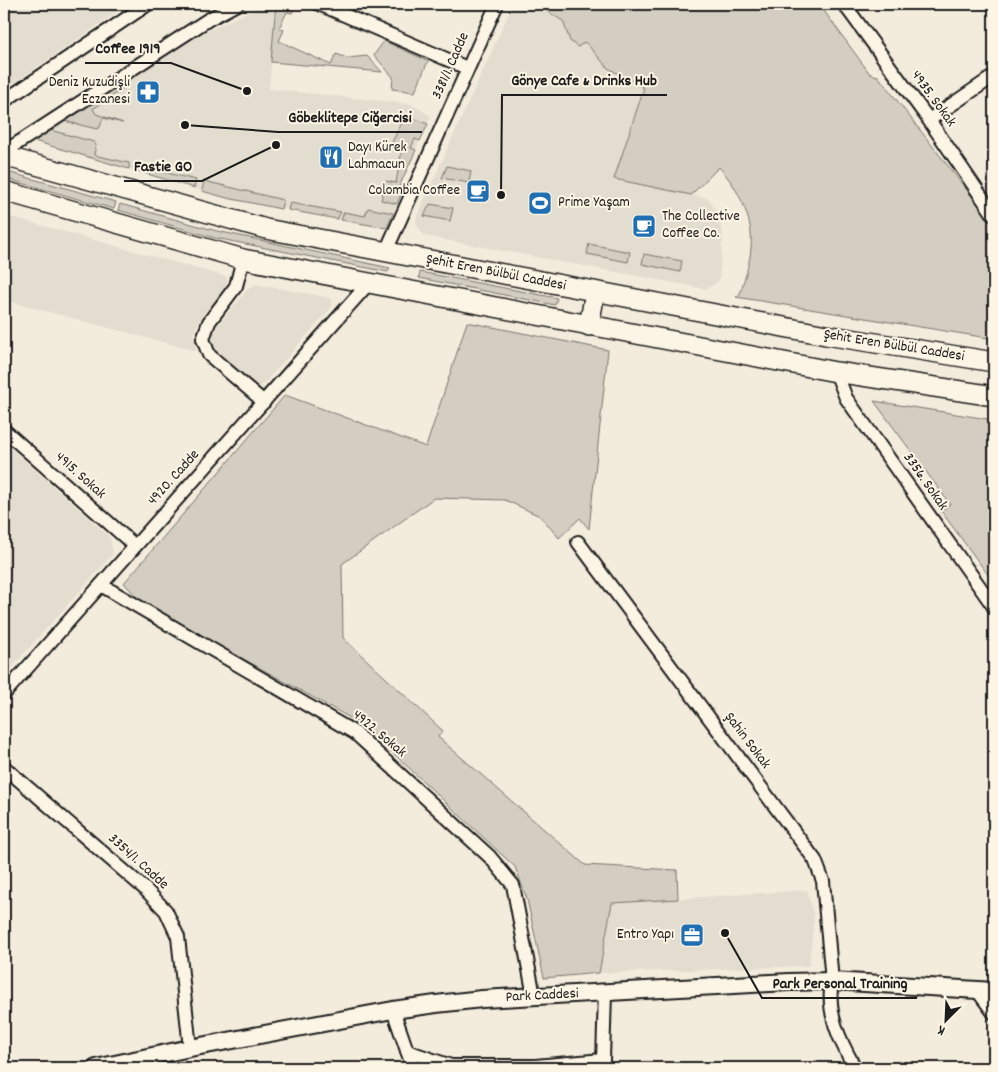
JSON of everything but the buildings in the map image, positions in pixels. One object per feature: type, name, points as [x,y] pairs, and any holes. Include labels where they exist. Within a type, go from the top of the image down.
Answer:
[{"type":"main road","name":"Şehit Eren Bülbül Caddesi","points":[[4,156],[229,220],[826,336],[994,362]]},
{"type":"main road","points":[[4,191],[243,259],[836,372],[994,396]]},
{"type":"main road","points":[[589,326],[595,292]]},
{"type":"street","points":[[4,101],[148,4]]},
{"type":"street","points":[[4,152],[209,19],[237,4]]},
{"type":"street","points":[[319,4],[467,68]]},
{"type":"street","name":"3381/1. Cadde","points":[[386,252],[497,4]]},
{"type":"street","name":"4935. Sokak","points":[[844,4],[929,120],[994,215]]},
{"type":"street","points":[[929,120],[994,76]]},
{"type":"street","points":[[243,259],[236,286],[209,322],[203,339],[209,355],[264,402]]},
{"type":"street","name":"4920. Cadde","points":[[4,694],[368,284]]},
{"type":"street","name":"3356. Sokak","points":[[836,372],[846,398],[994,607]]},
{"type":"street","name":"4915. Sokak","points":[[4,430],[135,546]]},
{"type":"street","name":"Şahin Sokak","points":[[578,542],[815,860],[823,881],[832,981],[829,996],[830,1009],[839,1037],[855,1068]]},
{"type":"street","name":"4922. Sokak","points":[[101,585],[355,733],[490,857],[513,885],[534,996]]},
{"type":"street","name":"3354/1. Cadde","points":[[4,767],[145,889],[166,911],[175,928],[180,946],[190,1048]]},
{"type":"street","name":"Park Caddesi","points":[[96,1068],[190,1048],[393,1010],[482,999],[761,983],[832,981],[994,991]]},
{"type":"street","points":[[977,990],[994,1013]]},
{"type":"street","points":[[407,1051],[451,1066],[535,1066],[604,1060],[604,993]]},
{"type":"street","points":[[393,1010],[413,1068]]},
{"type":"shaded area","points":[[4,4],[129,4],[4,90]]},
{"type":"shaded area","points":[[264,4],[284,4],[276,7],[269,89],[411,104],[431,116],[399,187],[403,192],[387,228],[227,198],[34,141],[181,44]]},
{"type":"shaded area","points":[[276,4],[296,4],[292,13],[287,12],[279,28],[284,30],[279,41],[331,65],[336,54],[347,58],[367,56],[382,72],[271,62]]},
{"type":"shaded area","points":[[513,4],[546,4],[547,11],[563,21],[571,41],[584,42],[608,68],[644,88],[614,179],[708,198],[717,212],[723,235],[719,281],[706,289],[424,236],[416,223],[417,216]]},
{"type":"shaded area","points":[[546,4],[819,4],[870,74],[878,76],[994,225],[994,339],[736,297],[740,294],[748,266],[751,237],[747,215],[732,184],[719,167],[691,195],[614,179],[644,88],[608,68],[585,42],[578,47],[570,41],[563,21],[547,11]]},
{"type":"shaded area","points":[[384,41],[428,61],[415,92],[392,89],[393,77],[374,55]]},
{"type":"shaded area","points":[[122,83],[125,87],[93,109],[96,114],[123,123],[103,118],[100,127],[97,129],[64,121]]},
{"type":"shaded area","points":[[406,115],[428,124],[420,141],[415,139],[411,148],[416,150],[399,187],[403,190],[397,204],[381,200],[386,181],[396,183],[402,148],[390,146]]},
{"type":"shaded area","points":[[50,130],[94,142],[96,145],[94,155],[129,163],[129,169],[34,141]]},
{"type":"shaded area","points":[[134,165],[196,180],[194,188],[134,170]]},
{"type":"shaded area","points":[[447,166],[471,171],[469,183],[442,178]]},
{"type":"shaded area","points":[[4,171],[116,202],[114,209],[4,178]]},
{"type":"shaded area","points":[[204,181],[283,200],[281,209],[202,191]]},
{"type":"shaded area","points":[[290,203],[341,212],[337,219],[288,210]]},
{"type":"shaded area","points":[[120,204],[217,231],[390,268],[388,272],[215,238],[118,210]]},
{"type":"shaded area","points":[[430,204],[453,208],[450,221],[424,216]]},
{"type":"shaded area","points":[[368,208],[393,213],[387,228],[341,220],[344,212],[365,216]]},
{"type":"shaded area","points":[[4,215],[227,277],[226,289],[199,321],[194,332],[196,351],[4,300]]},
{"type":"shaded area","points":[[589,244],[630,252],[628,262],[587,254]]},
{"type":"shaded area","points":[[644,254],[682,261],[680,272],[642,264]]},
{"type":"shaded area","points":[[420,272],[557,298],[555,305],[419,278]]},
{"type":"shaded area","points":[[256,284],[331,298],[332,307],[259,389],[212,349],[211,333],[248,289]]},
{"type":"shaded area","points":[[467,322],[608,350],[589,529],[580,518],[559,538],[540,516],[505,500],[434,498],[342,564],[343,638],[443,731],[438,737],[585,865],[677,870],[678,899],[612,903],[599,973],[544,978],[527,899],[515,867],[363,725],[142,603],[124,583],[285,395],[426,447]]},
{"type":"shaded area","points":[[874,401],[994,420],[994,572],[989,576],[941,511],[950,504]]},
{"type":"shaded area","points":[[4,442],[110,537],[113,554],[4,676]]},
{"type":"shaded area","points":[[807,890],[814,916],[809,966],[599,973],[612,903]]},
{"type":"place","name":"Coffee 1919","points":[[247,91]]},
{"type":"place","name":"Deniz Kuzudişli Eczanesi","points":[[148,92]]},
{"type":"place","name":"Göbeklitepe Ciğercisi","points":[[185,125]]},
{"type":"place","name":"Fastie GO","points":[[276,145]]},
{"type":"place","name":"Dayı Kürek Lahmacun","points":[[331,157]]},
{"type":"place","name":"Colombia Coffee","points":[[478,191]]},
{"type":"place","name":"Gönye Cafe & Drinks Hub","points":[[501,195]]},
{"type":"place","name":"Prime Yaşam","points":[[540,203]]},
{"type":"place","name":"The Collective Coffee Co.","points":[[644,226]]},
{"type":"place","name":"Park Personal Training","points":[[725,933]]},
{"type":"place","name":"Entro Yapı","points":[[692,935]]}]
